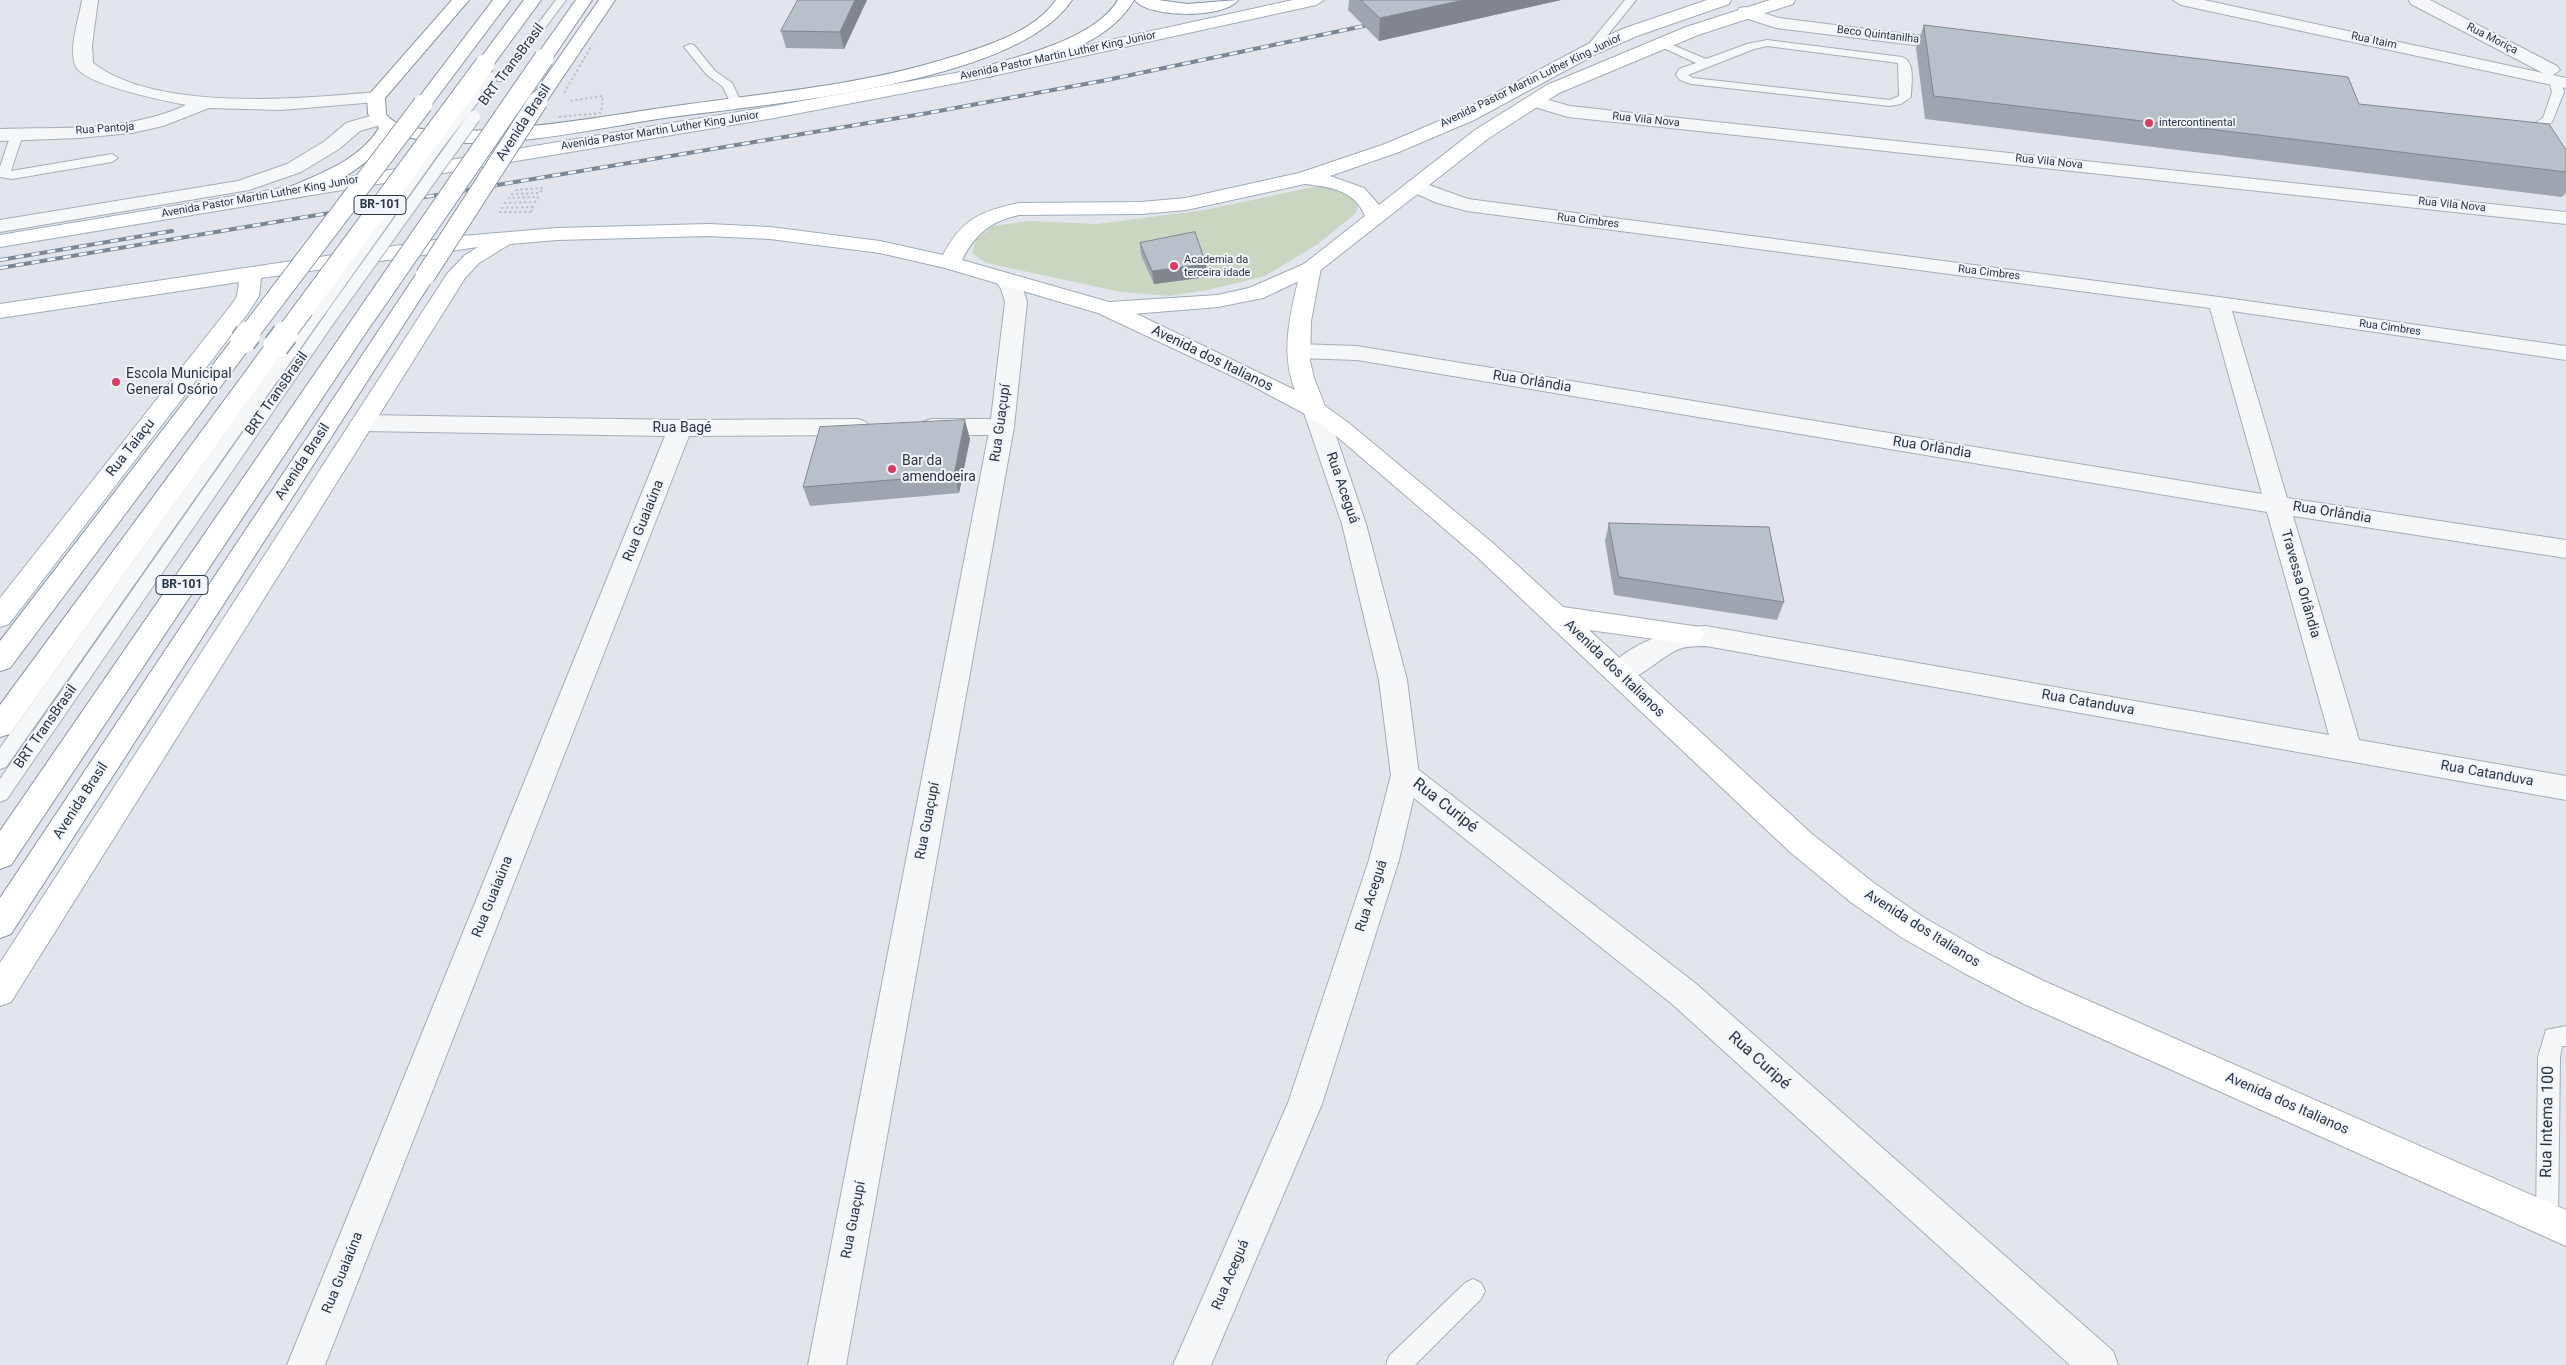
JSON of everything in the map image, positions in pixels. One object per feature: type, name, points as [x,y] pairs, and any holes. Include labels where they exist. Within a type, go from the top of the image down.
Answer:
[{"type":"main road","points":[[462,0],[376,97],[374,110],[384,122],[409,132],[452,136],[512,133],[844,87],[967,57],[1000,46],[1032,30],[1064,0]]},
{"type":"main road","points":[[0,661],[502,0]]},
{"type":"main road","name":"BR-101","points":[[0,726],[276,346],[491,74],[533,0]]},
{"type":"main road","name":"Avenida Brasil","points":[[0,856],[303,406],[584,0]]},
{"type":"main road","name":"Avenida Brasil","points":[[0,924],[384,340],[538,101],[607,0]]},
{"type":"main road","points":[[983,73],[1088,35],[1115,18],[1122,10],[1126,0]]},
{"type":"main road","points":[[1143,0],[1181,8],[1213,7],[1230,0]]},
{"type":"main road","name":"Avenida Pastor Martin Luther King Junior","points":[[0,241],[774,112],[983,73],[1316,0]]},
{"type":"main road","name":"Avenida Pastor Martin Luther King Junior","points":[[950,263],[961,239],[972,226],[1000,213],[1018,210],[1141,208],[1186,204],[1304,178],[1392,148],[1467,116],[1590,50],[1640,29],[1723,0]]},
{"type":"main road","name":"Avenida Pastor Martin Luther King Junior","points":[[0,311],[462,242],[632,230],[708,230],[770,233],[880,247],[950,263],[1108,309],[1218,301],[1255,293],[1311,268],[1482,134],[1553,89],[1661,43],[1744,12],[1787,0]]},
{"type":"main road","points":[[292,193],[361,158],[383,139],[384,122]]},
{"type":"main road","points":[[1304,178],[1335,183],[1361,194],[1372,207],[1375,217]]},
{"type":"main road","name":"Avenida Brasil","points":[[0,991],[457,274],[472,259],[507,239]]},
{"type":"main road","points":[[1311,268],[1301,316],[1298,351],[1301,376],[1315,410]]},
{"type":"main road","name":"Rua Taiaçu","points":[[0,617],[240,308],[248,296],[251,274]]},
{"type":"main road","name":"Avenida dos Italianos","points":[[1108,309],[1253,377],[1315,410],[1364,446],[1558,616],[1620,673],[1668,721],[1801,843],[1863,893],[1912,926],[1975,963],[2035,993],[2557,1224]]},
{"type":"main road","points":[[1558,616],[1691,634]]},
{"type":"street","points":[[90,0],[83,45],[84,65],[91,71],[146,92],[205,103],[279,105],[376,97]]},
{"type":"street","name":"Rua Itaim","points":[[2181,0],[2562,80]]},
{"type":"street","name":"Rua Moriça","points":[[2417,0],[2562,80]]},
{"type":"street","name":"Beco Quintanilha","points":[[1744,12],[1776,23],[1968,46]]},
{"type":"street","name":"Rua Vila Nova","points":[[1534,101],[1568,111],[1660,122],[2566,218]]},
{"type":"street","name":"Rua Pantoja","points":[[8,135],[150,125],[189,112],[205,103]]},
{"type":"street","points":[[0,226],[242,186],[294,168],[332,145],[353,127],[384,122]]},
{"type":"street","name":"Rua Cimbres","points":[[1415,186],[1444,199],[1467,205],[2219,304],[2566,353]]},
{"type":"street","name":"Rua Guaçupí","points":[[827,1365],[1002,427],[1016,302],[1012,289],[1005,279]]},
{"type":"street","name":"Travessa Orlândia","points":[[2219,304],[2347,748]]},
{"type":"street","name":"Rua Orlândia","points":[[1298,351],[1356,353],[2277,505],[2566,549]]},
{"type":"street","name":"Rua Aceguá","points":[[1192,1365],[1305,1104],[1384,860],[1405,775],[1393,680],[1354,524],[1315,410]]},
{"type":"street","name":"Rua Bagé","points":[[362,423],[680,428],[875,427]]},
{"type":"street","points":[[914,427],[1002,427]]},
{"type":"street","name":"Rua Guaiaúna","points":[[306,1365],[680,428]]},
{"type":"street","name":"Rua Catanduva","points":[[1620,673],[1666,642],[1691,634],[2566,788]]},
{"type":"street","name":"Rua Curipé","points":[[1405,775],[1683,993],[2099,1365]]},
{"type":"lane","name":"BRT TransBrasil","points":[[0,794],[326,313],[491,74],[547,0]]},
{"type":"lane","name":"BRT TransBrasil","points":[[491,74],[561,0]]},
{"type":"lane","points":[[1590,50],[1610,22],[1631,0]]},
{"type":"lane","points":[[1661,43],[1706,63],[1751,46],[1767,43],[1888,56],[1902,60],[1905,64],[1905,97],[1897,102],[1890,103],[1692,81],[1684,78],[1682,75],[1683,71],[1706,63]]},
{"type":"lane","points":[[690,47],[711,73],[728,85],[734,102]]},
{"type":"lane","points":[[2511,126],[2538,126],[2548,120],[2562,80]]},
{"type":"lane","points":[[8,135],[4,174],[12,175],[112,158]]},
{"type":"lane","name":"BRT TransBrasil","points":[[0,762],[326,313]]},
{"type":"lane","name":"Rua Intema 100","points":[[2557,1224],[2549,1057],[2553,1037],[2566,1036]]},
{"type":"lane","points":[[1398,1365],[1473,1292]]},
{"type":"path","points":[[558,117],[601,113],[603,96],[569,101]]},
{"type":"path","points":[[506,190],[543,188],[540,193],[508,194],[505,198],[538,197],[535,202],[502,203],[500,208],[533,207],[531,212]]},
{"type":"green space","points":[[1338,186],[1361,197],[1356,213],[1318,244],[1265,276],[1208,290],[1169,296],[1121,292],[986,263],[972,253],[976,240],[993,226],[1028,221],[1097,224],[1205,210],[1313,187]]},
{"type":"building","points":[[798,0],[855,0],[840,32],[781,31]]},
{"type":"building","points":[[1361,0],[1464,0],[1380,18]]},
{"type":"building","points":[[1924,25],[2348,77],[2359,104],[2549,124],[2566,150],[2566,172],[1934,96]]},
{"type":"building","points":[[1195,232],[1206,264],[1152,271],[1140,243]]},
{"type":"building","name":"Bar da amendoeira","points":[[965,420],[954,475],[803,487],[820,427]]},
{"type":"building","points":[[1609,523],[1769,527],[1784,602],[1619,577]]},
{"type":"railway","points":[[0,268],[928,113],[1107,80],[1378,23]]},
{"type":"railway","points":[[0,260],[172,231]]},
{"type":"place","name":"intercontinental","points":[[2149,123]]},
{"type":"place","name":"Academia da terceira idade","points":[[1174,266]]},
{"type":"place","name":"Escola Municipal General Osório","points":[[116,382]]},
{"type":"place","name":"Bar da amendoeira","points":[[892,469]]}]
